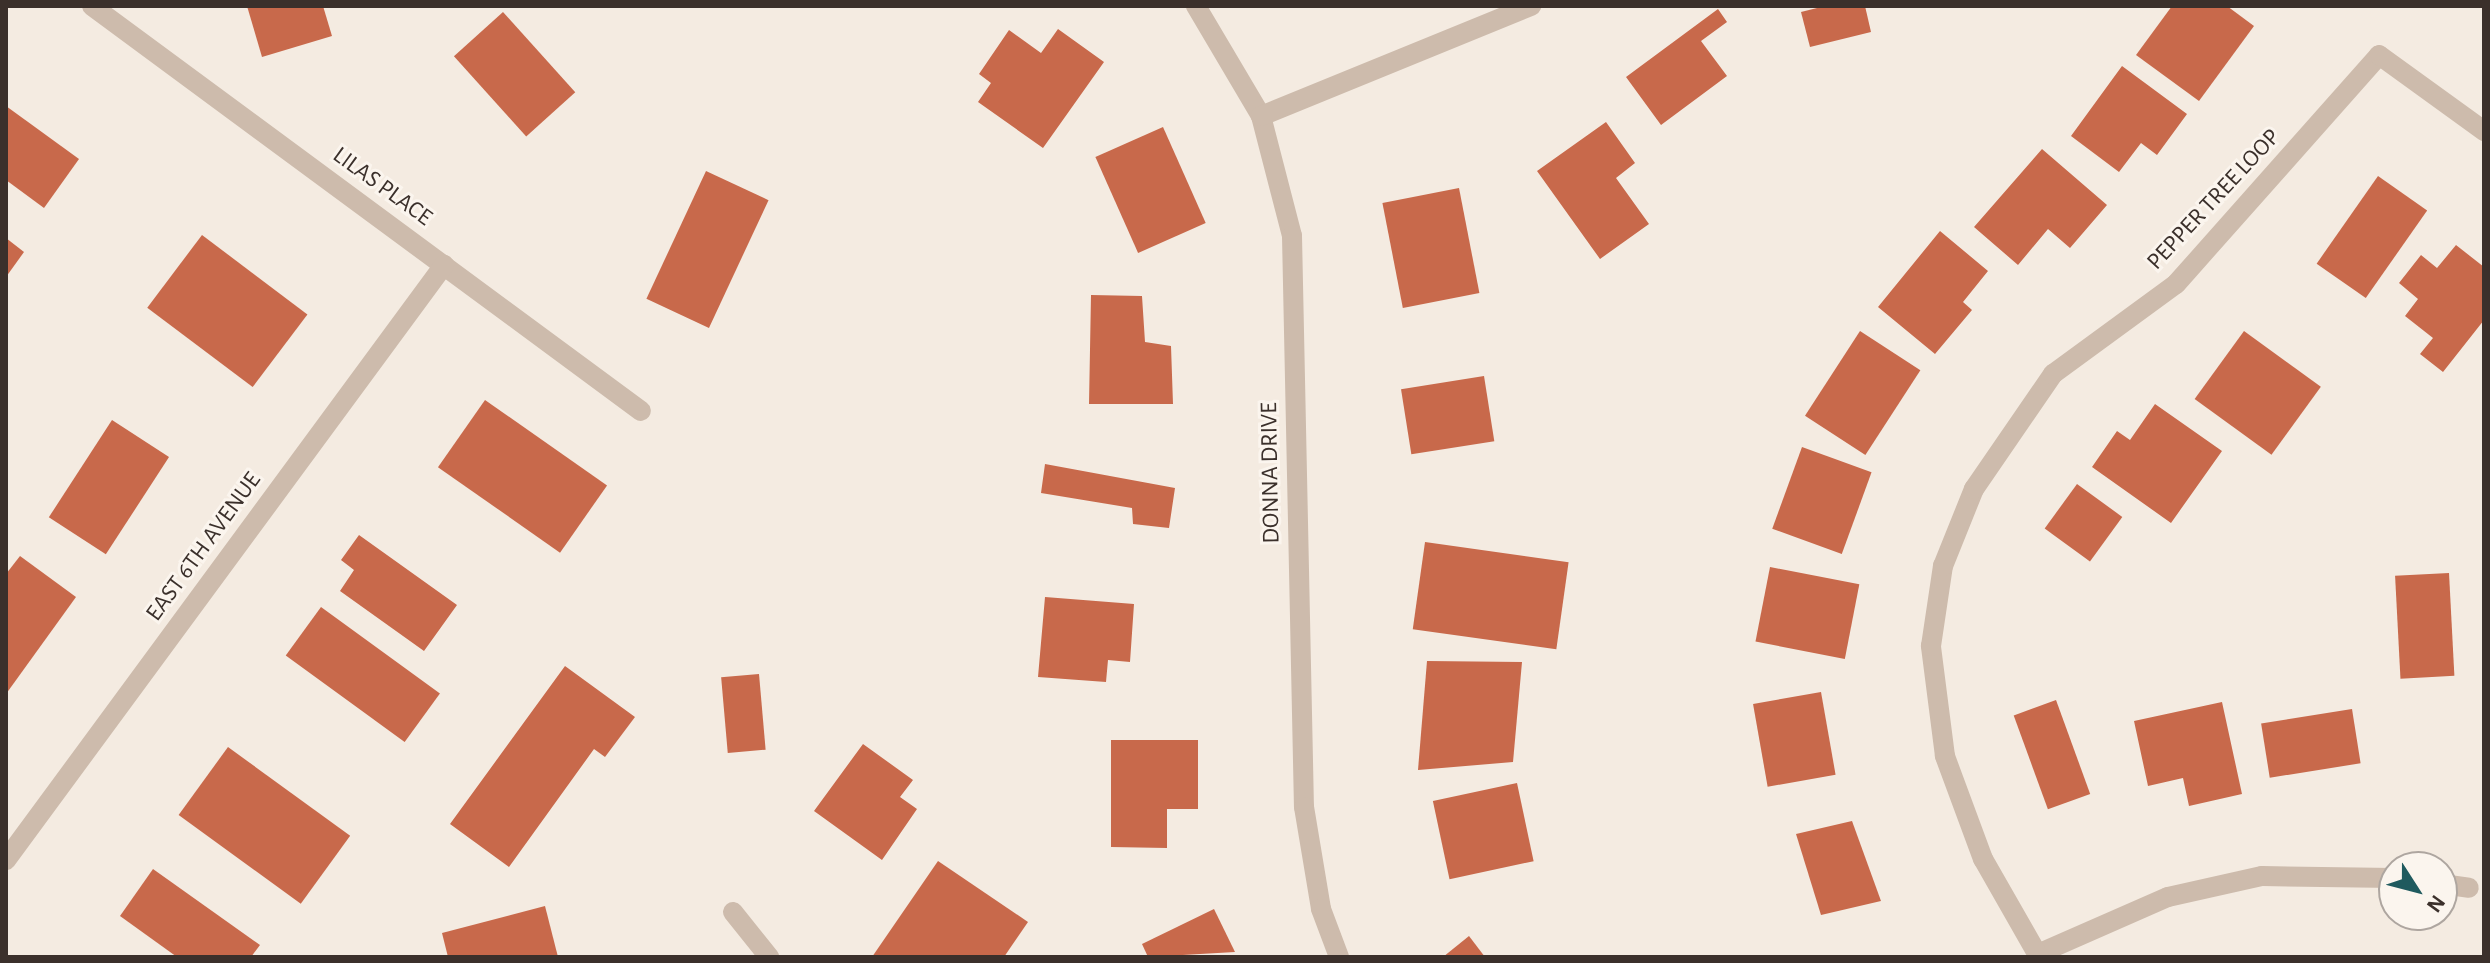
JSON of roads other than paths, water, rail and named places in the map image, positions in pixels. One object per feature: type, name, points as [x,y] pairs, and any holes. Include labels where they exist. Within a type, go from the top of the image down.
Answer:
[{"type":"street","name":"LILAS PLACE","points":[[92,6],[641,411]]},
{"type":"street","name":"DONNA DRIVE","points":[[1196,6],[1261,116],[1292,236],[1304,807],[1321,909],[1339,957]]},
{"type":"street","points":[[1261,116],[1531,6]]},
{"type":"street","name":"PEPPER TREE LOOP","points":[[2038,955],[1983,859],[1943,741],[1931,646],[1943,566],[1974,489],[2053,374],[2176,284],[2379,55],[2484,131]]},
{"type":"street","name":"EAST 6TH AVENUE","points":[[6,860],[444,265]]},
{"type":"street","points":[[2038,955],[2168,897],[2262,876],[2378,878]]},
{"type":"street","points":[[2458,886],[2469,888]]},
{"type":"street","points":[[733,912],[769,957]]}]
